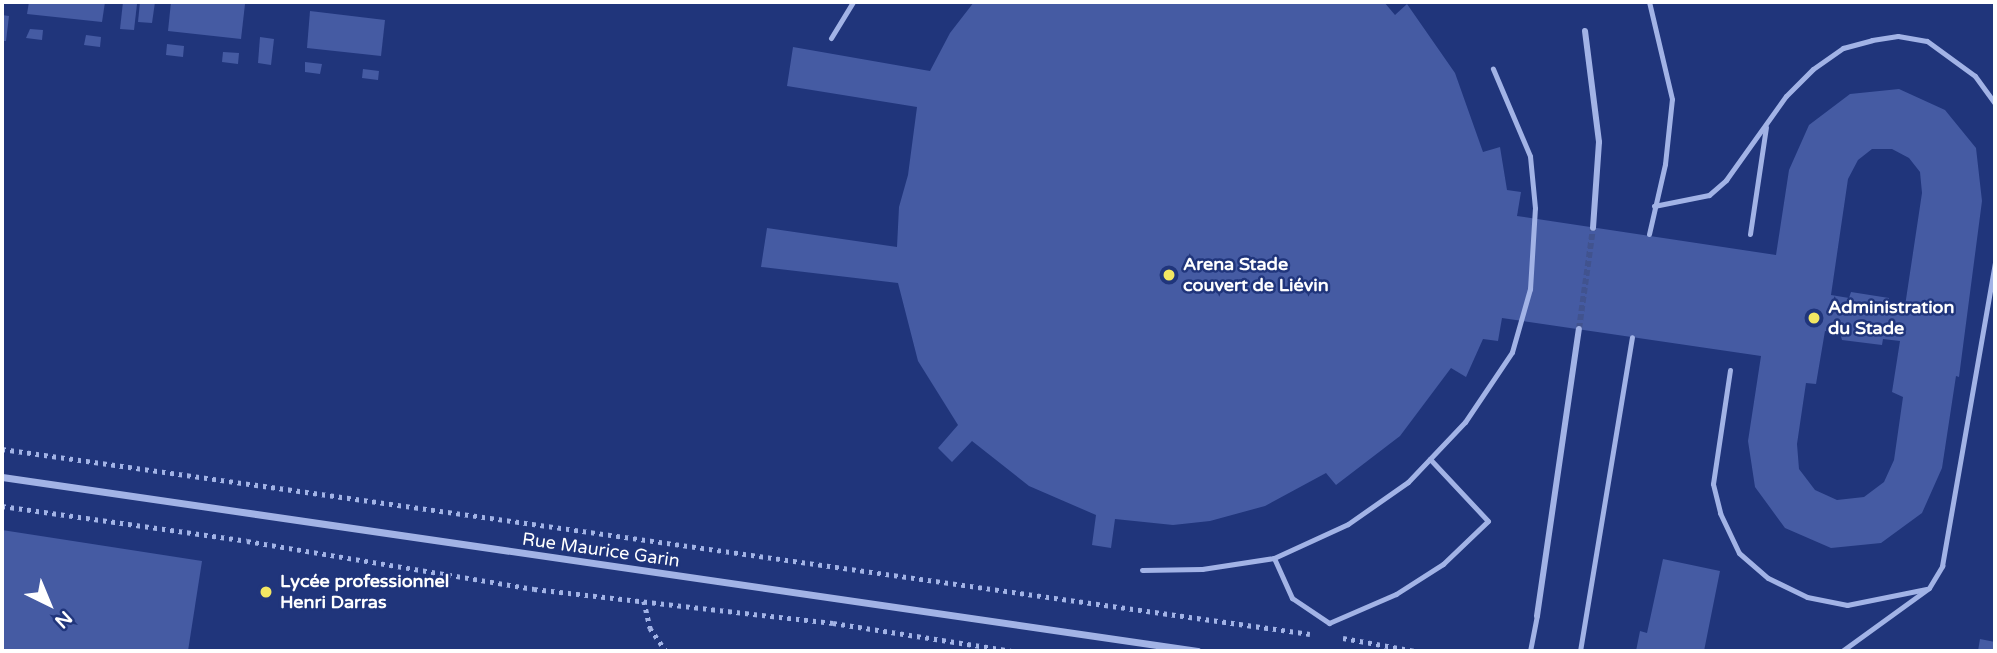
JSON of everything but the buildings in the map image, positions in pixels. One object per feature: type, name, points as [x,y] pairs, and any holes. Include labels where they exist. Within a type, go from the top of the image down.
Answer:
[{"type":"street","points":[[1585,32],[1599,142],[1593,228]]},
{"type":"street","points":[[1537,615],[1578,329]]},
{"type":"street","name":"Rue Maurice Garin","points":[[2,477],[1197,651]]},
{"type":"lane","points":[[831,38],[853,2]]},
{"type":"lane","points":[[1649,2],[1672,100],[1665,164],[1649,234]]},
{"type":"lane","points":[[1654,206],[1709,195],[1726,180],[1766,124],[1813,69],[1843,48],[1898,36],[1927,41],[1952,55],[1995,104]]},
{"type":"lane","points":[[1142,570],[1202,569],[1274,558],[1348,524],[1408,482],[1465,422],[1512,352],[1530,289],[1535,208],[1530,156],[1493,69]]},
{"type":"lane","points":[[1750,234],[1766,124]]},
{"type":"lane","points":[[1842,651],[1929,588],[1942,566],[1995,263]]},
{"type":"lane","points":[[1580,651],[1632,337]]},
{"type":"lane","points":[[1730,370],[1713,484],[1720,513],[1739,553],[1768,578],[1797,592],[1847,605],[1929,588]]},
{"type":"lane","points":[[1274,558],[1292,598],[1329,623],[1420,579],[1443,564],[1488,521],[1430,459]]},
{"type":"lane","points":[[1530,651],[1537,615]]},
{"type":"path","points":[[2,449],[1322,636]]},
{"type":"path","points":[[2,506],[247,541],[534,589],[833,623],[1011,651]]},
{"type":"path","points":[[644,601],[650,628],[666,651]]},
{"type":"path","points":[[1335,637],[1415,651]]},
{"type":"tunnel","points":[[1579,329],[1593,228]]},
{"type":"place","name":"Arena Stade couvert de Liévin","points":[[1169,275]]},
{"type":"place","name":"Administration du Stade","points":[[1814,318]]},
{"type":"place","name":"Lycée professionnel Henri Darras","points":[[266,592]]}]
